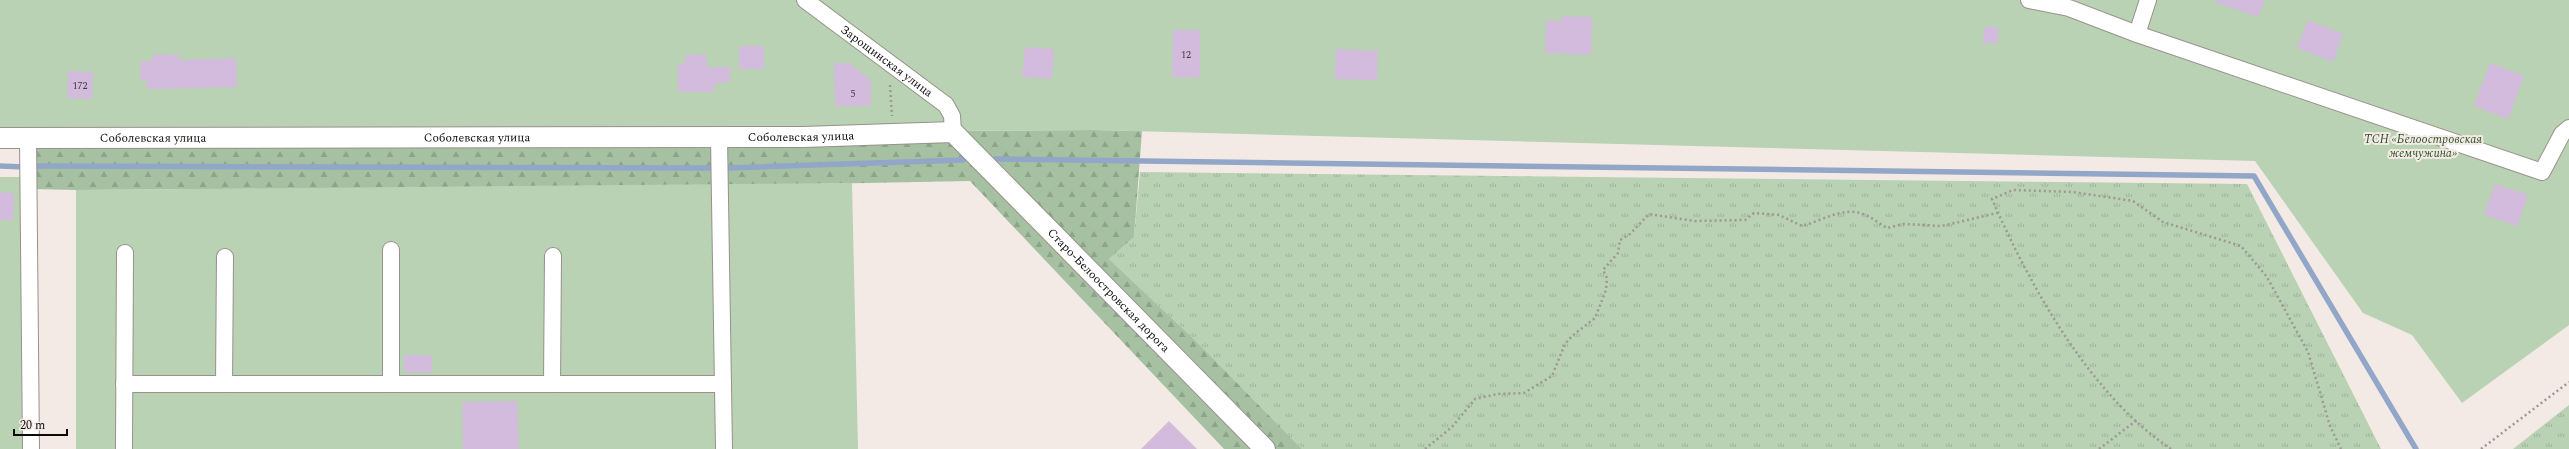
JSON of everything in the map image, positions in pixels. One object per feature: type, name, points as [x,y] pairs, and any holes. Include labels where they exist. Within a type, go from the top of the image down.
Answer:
[{"type":"street","name":"Зарощинская улица","points":[[805,0],[936,96],[946,105],[952,116],[954,132]]},
{"type":"street","points":[[2029,0],[2069,8],[2137,34],[2542,172],[2562,134],[2569,128]]},
{"type":"street","points":[[2137,34],[2148,0]]},
{"type":"street","name":"Соболевская улица","points":[[0,138],[719,137],[954,132]]},
{"type":"street","name":"Старо-Белоостровская дорога","points":[[954,132],[1265,449]]},
{"type":"street","points":[[719,137],[724,449]]},
{"type":"street","points":[[28,138],[31,449]]},
{"type":"street","points":[[391,250],[391,384]]},
{"type":"street","points":[[124,449],[125,253]]},
{"type":"street","points":[[552,384],[553,256]]},
{"type":"street","points":[[224,384],[225,257]]},
{"type":"street","points":[[124,384],[723,384]]},
{"type":"path","points":[[890,81],[892,134]]},
{"type":"path","points":[[2171,449],[2100,386],[2078,355],[2012,246],[1992,199],[2013,190],[2073,192],[2133,201],[2163,222],[2241,246],[2267,277],[2308,352],[2330,426],[2341,449]]},
{"type":"path","points":[[1425,449],[1452,427],[1475,400],[1497,394],[1524,394],[1552,376],[1565,344],[1572,336],[1595,318],[1606,290],[1607,278],[1603,270],[1618,253],[1620,240],[1630,234],[1649,214],[1695,221],[1745,220],[1754,213],[1778,215],[1802,226],[1838,213],[1852,212],[1865,214],[1887,228],[1903,224],[1942,226],[1998,213]]},
{"type":"path","points":[[2481,449],[2569,382]]},
{"type":"path","points":[[2099,449],[2137,420]]},
{"type":"green space","name":"ТСН «Белоостровская жемчужина»","points":[[0,0],[2569,0],[2569,325],[2462,403],[2412,335],[2363,313],[2255,161],[1094,130],[0,138]]},
{"type":"green space","points":[[1094,130],[1142,131],[1134,237],[1109,259],[1195,340],[1302,449],[1224,449],[970,181],[715,186],[32,189],[32,138]]},
{"type":"green space","points":[[1140,172],[2247,184],[2381,449],[1302,449],[1195,340],[1109,259],[1134,237]]},
{"type":"green space","points":[[0,177],[21,177],[22,449],[0,449]]},
{"type":"green space","points":[[852,183],[858,449],[76,449],[76,190]]},
{"type":"green space","points":[[2569,405],[2569,449],[2513,449]]},
{"type":"building","points":[[2216,0],[2265,0],[2258,17],[2215,2]]},
{"type":"building","points":[[1562,16],[1592,17],[1591,55],[1545,53],[1546,20],[1562,21]]},
{"type":"building","points":[[2308,20],[2343,34],[2333,62],[2297,48]]},
{"type":"building","points":[[1984,27],[1998,27],[1998,43],[1983,43]]},
{"type":"building","points":[[1173,30],[1200,30],[1200,78],[1172,77]]},
{"type":"building","points":[[739,46],[764,46],[764,69],[739,69]]},
{"type":"building","points":[[1025,47],[1054,49],[1052,79],[1022,77]]},
{"type":"building","points":[[1336,49],[1378,51],[1377,80],[1335,79]]},
{"type":"building","points":[[153,54],[179,55],[179,60],[236,58],[237,87],[147,89],[147,81],[140,81],[141,61],[152,61]]},
{"type":"building","points":[[706,54],[707,67],[730,67],[730,82],[716,83],[713,92],[678,92],[678,65],[686,62],[685,55]]},
{"type":"building","points":[[834,63],[849,63],[871,80],[871,106],[835,106]]},
{"type":"building","points":[[2490,63],[2524,76],[2508,119],[2474,106]]},
{"type":"building","points":[[68,71],[93,72],[92,99],[67,98]]},
{"type":"building","points":[[2495,184],[2528,195],[2517,226],[2484,215]]},
{"type":"building","points":[[0,192],[14,193],[13,220],[0,220]]},
{"type":"building","points":[[404,355],[432,355],[431,373],[404,372]]},
{"type":"building","points":[[517,401],[519,449],[463,449],[462,402]]},
{"type":"building","points":[[1169,421],[1197,449],[1141,449]]},
{"type":"waterway","points":[[995,159],[2254,176],[2416,449]]},
{"type":"waterway","points":[[727,168],[963,160]]},
{"type":"waterway","points":[[0,166],[25,167]]},
{"type":"waterway","points":[[31,166],[710,168]]}]
